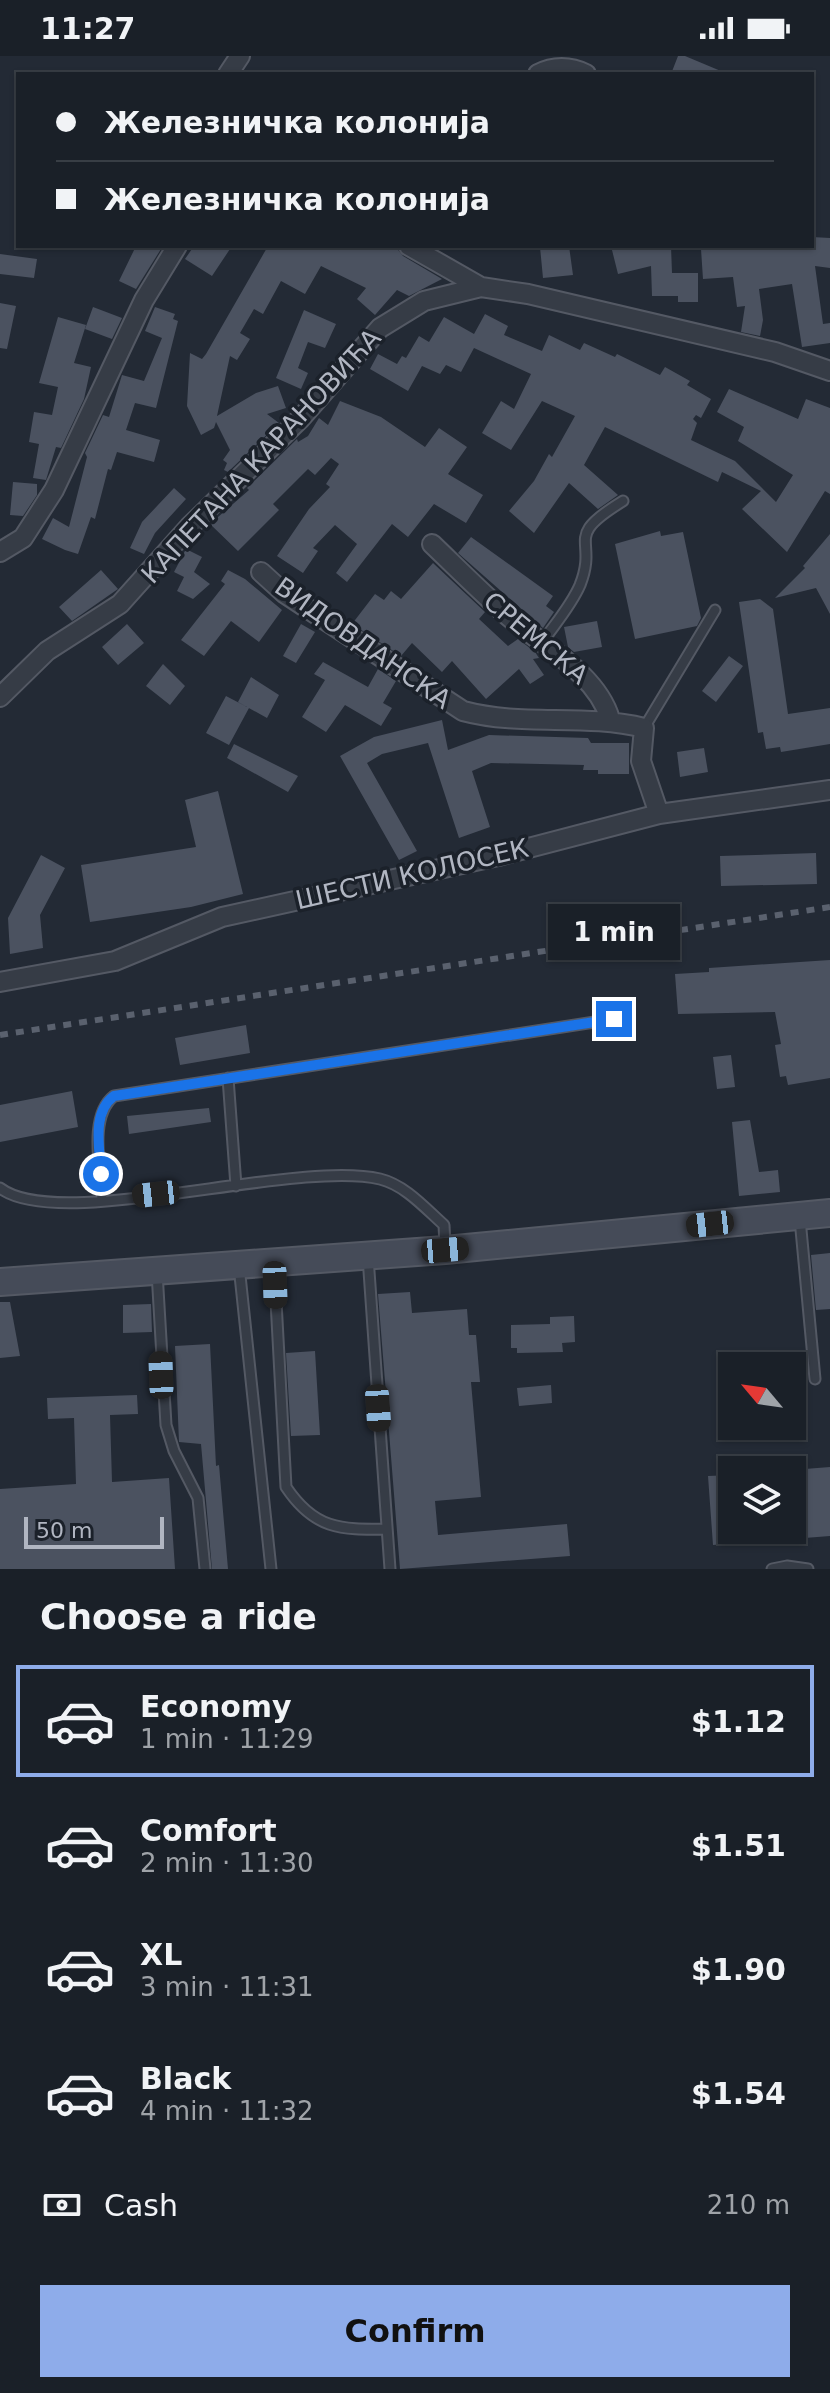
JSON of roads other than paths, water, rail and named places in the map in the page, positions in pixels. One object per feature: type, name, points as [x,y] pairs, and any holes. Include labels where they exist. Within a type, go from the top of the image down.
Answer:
[{"type":"main road","points":[[0,1282],[445,1250],[830,1213]]},
{"type":"street","points":[[542,72],[550,68],[582,72]]},
{"type":"street","points":[[0,552],[23,538],[54,490],[144,300],[176,248]]},
{"type":"street","points":[[413,248],[481,287]]},
{"type":"street","name":"КАПЕТАНА КАРАНОВИЋА","points":[[0,697],[47,651],[120,604],[189,527],[301,418],[380,328],[424,301],[481,287],[592,306],[775,352],[830,371]]},
{"type":"street","name":"СРЕМСКА","points":[[432,544],[541,644],[592,685],[605,702],[610,719]]},
{"type":"street","name":"ВИДОВДАНСКА","points":[[261,572],[284,593],[463,711],[493,719],[559,722],[610,719]]},
{"type":"street","points":[[610,719],[644,728],[641,761],[659,814]]},
{"type":"street","name":"ШЕСТИ КОЛОСЕК","points":[[0,982],[115,961],[222,917],[498,856],[659,814],[830,790]]},
{"type":"lane","points":[[541,644],[582,580],[584,537],[589,525],[623,501]]},
{"type":"lane","points":[[644,728],[715,610]]},
{"type":"lane","points":[[102,1200],[99,1122],[106,1102],[126,1093],[614,1019]]},
{"type":"lane","points":[[228,1078],[236,1186]]},
{"type":"lane","points":[[0,1188],[17,1198],[34,1202],[102,1200],[302,1179],[381,1179],[400,1187],[444,1225],[445,1250]]},
{"type":"lane","points":[[799,1215],[815,1379]]},
{"type":"lane","points":[[368,1255],[390,1569]]},
{"type":"lane","points":[[274,1262],[286,1487],[303,1508],[329,1525],[344,1530],[387,1529]]},
{"type":"lane","points":[[239,1265],[271,1569]]},
{"type":"lane","points":[[157,1271],[166,1425],[174,1451],[198,1498],[205,1569]]},
{"type":"lane","points":[[772,1569],[787,1566],[808,1569]]},
{"type":"railway","points":[[0,1035],[830,907]]}]
